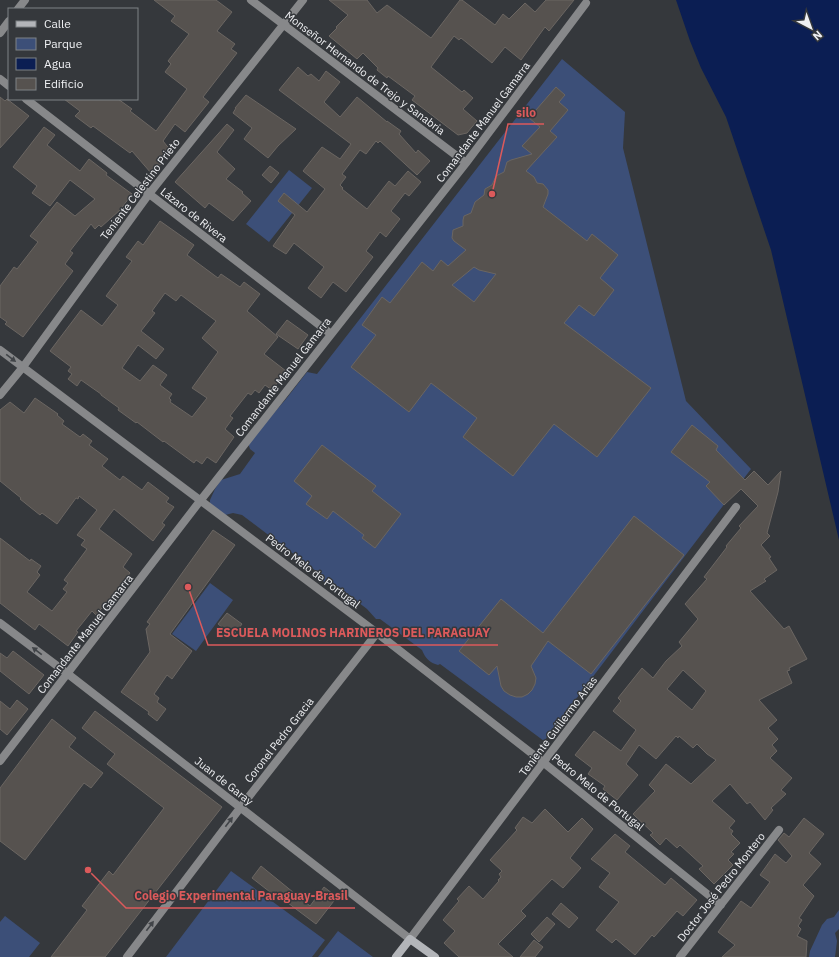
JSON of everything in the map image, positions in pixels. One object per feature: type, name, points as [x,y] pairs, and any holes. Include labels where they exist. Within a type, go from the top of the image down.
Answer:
[{"type":"street","points":[[19,8],[25,0]]},
{"type":"street","name":"Monseñor Hernando de Trejo y Sanabria","points":[[252,0],[466,163]]},
{"type":"street","name":"Teniente Celestino Prieto","points":[[0,395],[23,367],[149,194],[303,0]]},
{"type":"street","name":"Comandante Manuel Gamarra","points":[[0,761],[200,501],[466,163],[585,5]]},
{"type":"street","points":[[0,33],[8,22]]},
{"type":"street","points":[[0,79],[8,85]]},
{"type":"street","name":"Lázaro de Rivera","points":[[27,100],[331,334]]},
{"type":"street","name":"Pedro Melo de Portugal","points":[[0,350],[377,633],[544,763],[721,905]]},
{"type":"street","name":"Teniente Guillermo Arias","points":[[396,957],[736,508]]},
{"type":"street","name":"Juan de Garay","points":[[0,623],[435,957]]},
{"type":"street","name":"Coronel Pedro Gracia","points":[[127,957],[240,808],[377,633]]},
{"type":"street","name":"Doctor José Pedro Montero","points":[[680,957],[779,830]]},
{"type":"green space","points":[[562,59],[625,112],[623,148],[686,401],[751,469],[544,741],[440,664],[438,665],[430,661],[426,658],[422,650],[380,619],[376,619],[367,609],[330,581],[325,583],[316,571],[242,515],[233,513],[225,515],[210,506],[210,500],[221,480],[240,474],[255,453],[250,449],[248,443],[307,372],[317,374]]},
{"type":"green space","points":[[289,170],[312,188],[269,242],[246,224]]},
{"type":"green space","points":[[210,583],[233,600],[196,651],[172,634]]},
{"type":"green space","points":[[231,871],[325,940],[312,957],[166,957]]},
{"type":"green space","points":[[839,910],[839,929],[835,933],[837,941],[835,957],[809,957],[810,951],[822,925],[827,919],[834,917]]},
{"type":"green space","points":[[5,916],[40,943],[29,957],[0,957],[0,922]]},
{"type":"green space","points":[[338,931],[373,957],[318,957]]},
{"type":"water","points":[[676,0],[839,0],[839,540],[771,250],[726,117],[701,68]]},
{"type":"building","points":[[154,0],[216,0],[232,12],[217,31],[235,44],[231,49],[237,53],[203,97],[209,102],[185,132],[175,124],[163,141],[171,151],[160,159],[162,163],[151,173],[132,151],[130,153],[93,126],[91,128],[75,116],[80,111],[65,100],[119,100],[132,109],[130,111],[156,131],[187,89],[165,72],[171,64],[168,61],[189,34],[171,21],[175,16]]},
{"type":"building","points":[[329,0],[367,0],[377,13],[387,5],[431,38],[460,0],[495,25],[503,14],[509,19],[525,3],[535,12],[546,0],[574,0],[549,31],[545,27],[521,60],[505,47],[492,63],[461,38],[459,40],[454,36],[431,67],[462,92],[464,90],[473,98],[463,109],[477,121],[467,133],[458,135],[412,100],[415,96],[388,76],[387,78],[377,70],[378,68],[363,53],[357,59],[329,36],[348,15]]},
{"type":"building","points":[[298,67],[308,76],[311,74],[319,81],[326,71],[340,82],[324,102],[340,117],[357,97],[387,122],[401,131],[399,134],[416,153],[418,150],[430,161],[417,175],[380,141],[378,143],[376,141],[366,154],[360,150],[342,174],[346,177],[340,185],[343,188],[342,189],[367,209],[389,181],[395,186],[408,171],[421,182],[409,196],[405,193],[391,211],[400,219],[386,237],[380,232],[366,251],[373,257],[346,292],[333,282],[321,298],[308,288],[324,267],[294,243],[286,254],[273,246],[295,215],[278,201],[284,193],[307,212],[325,189],[303,171],[322,147],[340,159],[351,144],[279,90]]},
{"type":"building","points":[[556,87],[565,95],[559,102],[568,110],[550,131],[557,137],[526,171],[534,177],[537,183],[543,184],[548,190],[543,207],[587,241],[592,234],[618,255],[600,278],[614,290],[594,316],[579,305],[564,323],[651,388],[597,457],[554,424],[513,476],[463,437],[477,418],[431,383],[409,412],[351,367],[376,335],[362,325],[382,297],[390,303],[422,262],[433,271],[441,260],[448,266],[466,250],[452,238],[453,230],[463,226],[464,216],[471,213],[475,202],[484,195],[485,189],[492,185],[496,176],[504,172],[507,162],[532,154],[522,146],[540,127],[529,118]],"holes":[[[474,267],[479,270],[496,274],[474,302],[452,285]]]},
{"type":"building","points":[[246,95],[296,129],[268,158],[244,139],[252,128],[233,113],[235,108]]},
{"type":"building","points":[[0,97],[5,101],[7,99],[29,116],[0,148]]},
{"type":"building","points":[[227,124],[234,130],[217,152],[235,169],[226,179],[243,192],[242,193],[251,201],[233,221],[209,203],[205,208],[175,182]]},
{"type":"building","points":[[44,127],[55,135],[47,145],[80,171],[89,159],[107,173],[106,175],[132,194],[120,210],[101,227],[99,225],[95,229],[91,224],[70,251],[73,253],[65,264],[73,271],[23,337],[5,324],[7,322],[0,317],[0,286],[14,267],[17,269],[38,242],[30,236],[57,202],[75,216],[95,199],[70,180],[50,206],[32,193],[37,186],[13,167]]},
{"type":"building","points":[[270,166],[279,173],[271,183],[262,175]]},
{"type":"building","points":[[160,221],[194,245],[187,255],[218,278],[221,274],[240,287],[244,282],[260,294],[247,311],[278,337],[264,354],[286,371],[272,390],[265,385],[259,393],[255,390],[251,395],[248,393],[230,416],[233,418],[225,429],[234,437],[216,463],[207,457],[202,464],[196,460],[194,463],[118,410],[119,408],[81,380],[77,386],[68,379],[72,374],[68,371],[71,367],[50,351],[81,310],[102,326],[118,305],[106,296],[132,261],[126,257],[138,241],[143,245]],"holes":[[[165,293],[176,301],[181,295],[216,321],[202,338],[218,352],[192,388],[207,398],[192,417],[170,402],[171,400],[169,398],[172,394],[160,385],[167,375],[153,365],[140,381],[122,368],[138,345],[156,359],[164,349],[141,331],[155,313],[152,311]]]},
{"type":"building","points":[[287,320],[308,335],[298,349],[276,334]]},
{"type":"building","points":[[35,398],[58,414],[57,415],[64,421],[62,424],[80,437],[83,434],[92,441],[89,445],[108,459],[102,466],[120,480],[123,476],[142,490],[148,482],[169,498],[166,502],[174,507],[162,523],[165,525],[153,541],[114,509],[99,529],[132,554],[123,567],[130,573],[96,615],[92,611],[76,631],[78,632],[68,646],[39,624],[35,630],[0,603],[0,538],[30,561],[31,559],[41,566],[37,572],[40,575],[27,592],[52,611],[67,592],[63,589],[68,583],[64,580],[87,549],[81,545],[85,540],[77,535],[97,510],[79,496],[57,524],[42,513],[40,515],[0,481],[0,410],[10,402],[24,413]]},
{"type":"building","points":[[692,425],[718,446],[716,450],[745,480],[754,471],[768,485],[781,471],[778,492],[767,533],[770,536],[761,545],[771,557],[769,558],[777,570],[764,579],[766,581],[750,591],[784,629],[789,626],[807,659],[789,668],[790,670],[787,671],[792,683],[759,700],[777,720],[768,728],[778,739],[772,745],[777,751],[770,758],[792,778],[781,790],[786,794],[771,808],[773,810],[765,820],[750,802],[747,804],[730,784],[712,801],[735,821],[729,828],[733,831],[731,834],[740,843],[731,852],[734,854],[728,860],[733,865],[714,884],[699,869],[703,866],[680,845],[677,848],[666,838],[660,845],[650,835],[653,833],[633,814],[655,791],[649,785],[666,764],[691,784],[716,760],[707,754],[697,744],[693,748],[679,736],[678,738],[676,736],[656,759],[639,745],[626,764],[638,775],[617,800],[603,789],[605,786],[588,774],[592,768],[575,755],[594,731],[621,751],[636,730],[613,711],[621,701],[618,698],[642,668],[653,678],[666,661],[682,646],[679,642],[698,619],[685,604],[707,579],[704,577],[741,528],[739,526],[758,506],[741,489],[724,505],[706,486],[710,482],[671,452]],"holes":[[[683,670],[706,691],[692,710],[667,689]]]},
{"type":"building","points":[[322,445],[376,486],[372,491],[401,514],[375,548],[362,538],[364,535],[333,511],[327,519],[306,504],[312,496],[294,481]]},
{"type":"building","points":[[634,516],[684,555],[591,674],[548,641],[531,666],[536,678],[532,690],[522,697],[516,697],[504,691],[501,686],[497,666],[489,675],[459,651],[501,599],[543,633]]},
{"type":"building","points":[[213,530],[235,545],[170,634],[192,651],[172,679],[167,675],[154,694],[159,698],[157,702],[166,709],[157,721],[148,714],[149,712],[121,692],[150,652],[146,629],[150,624],[147,622]]},
{"type":"building","points":[[227,613],[242,624],[233,636],[218,624]]},
{"type":"building","points":[[13,651],[44,675],[29,694],[0,671],[0,653],[7,658]]},
{"type":"building","points":[[17,700],[28,709],[7,735],[0,729],[0,701],[10,709]]},
{"type":"building","points":[[95,711],[222,807],[105,957],[51,957],[87,910],[82,906],[109,871],[113,875],[164,808],[107,764],[115,754],[82,728]]},
{"type":"building","points":[[52,719],[76,738],[69,747],[103,773],[91,788],[84,783],[25,860],[0,841],[0,788]]},
{"type":"building","points":[[545,809],[568,832],[582,818],[593,829],[570,858],[581,868],[563,888],[552,879],[521,911],[526,916],[498,944],[513,957],[459,957],[444,943],[455,931],[443,920],[459,901],[457,899],[469,886],[483,899],[501,877],[499,874],[502,871],[490,860],[517,830],[515,828],[523,817],[532,823]]},
{"type":"building","points":[[804,818],[824,834],[809,853],[821,864],[803,885],[814,896],[799,918],[802,920],[798,926],[801,929],[797,936],[807,941],[806,957],[722,957],[735,945],[718,932],[741,901],[751,908],[770,882],[760,875],[775,854],[786,863],[792,856],[778,840],[784,833],[789,837]]},
{"type":"building","points":[[615,834],[630,846],[625,852],[665,885],[671,878],[697,900],[683,916],[677,911],[654,937],[652,935],[635,955],[616,939],[612,943],[596,930],[619,902],[599,887],[610,873],[591,859]]},
{"type":"building","points":[[261,866],[310,906],[324,887],[337,897],[316,924],[280,897],[279,899],[252,878]]},
{"type":"building","points":[[561,903],[578,918],[569,928],[552,914]]},
{"type":"building","points":[[547,917],[555,924],[539,942],[531,934]]},
{"type":"building","points":[[534,940],[543,947],[535,957],[520,957]]},
{"type":"place","name":"silo","points":[[492,194]]},
{"type":"place","name":"ESCUELA MOLINOS HARINEROS DEL PARAGUAY","points":[[188,587]]},
{"type":"place","name":"Colegio Experimental Paraguay-Brasil","points":[[88,870]]}]
